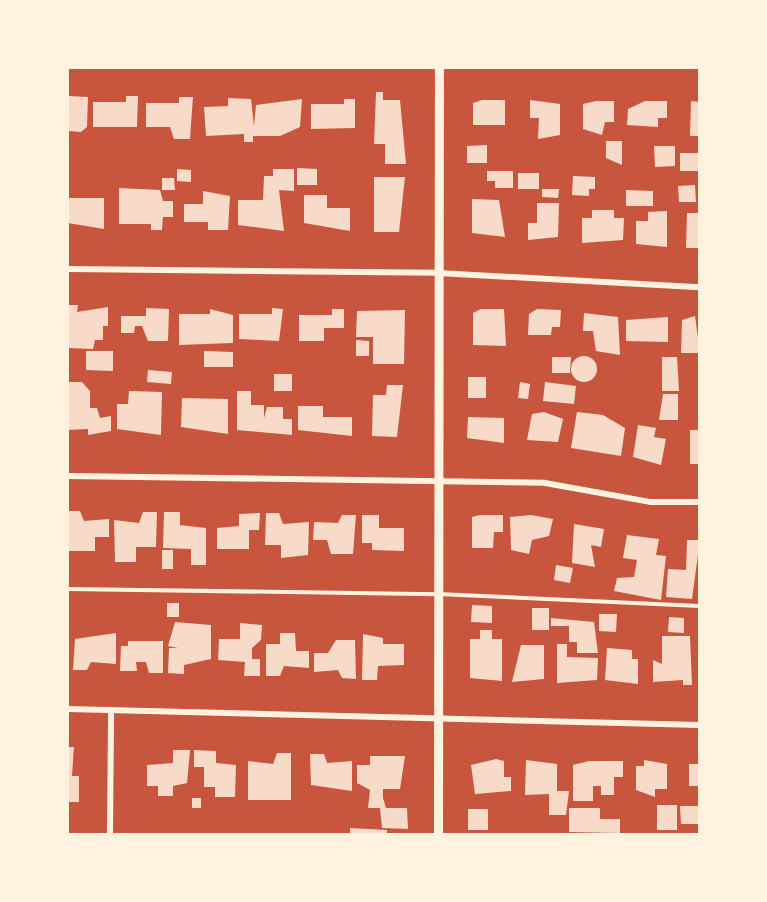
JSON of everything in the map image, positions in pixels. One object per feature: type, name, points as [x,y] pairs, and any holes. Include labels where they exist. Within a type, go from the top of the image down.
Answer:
[{"type":"street","points":[[438,834],[439,68]]},
{"type":"street","points":[[68,269],[438,273],[699,287]]},
{"type":"street","points":[[68,476],[544,483],[651,502],[699,502]]},
{"type":"street","points":[[68,709],[699,725]]},
{"type":"street","points":[[110,834],[111,710]]},
{"type":"lane","points":[[68,590],[438,594],[699,606]]},
{"type":"building","points":[[376,92],[383,92],[383,100],[400,100],[406,164],[385,164],[385,144],[374,144]]},
{"type":"building","points":[[68,96],[88,97],[87,127],[81,132],[68,131]]},
{"type":"building","points":[[126,96],[138,96],[137,127],[93,127],[93,102],[126,102]]},
{"type":"building","points":[[179,97],[193,97],[190,139],[174,139],[170,127],[146,127],[146,103],[179,103]]},
{"type":"building","points":[[228,98],[251,99],[254,126],[256,105],[302,99],[300,127],[280,136],[253,136],[253,142],[244,142],[244,134],[206,136],[204,107],[228,106]]},
{"type":"building","points":[[344,99],[355,99],[355,128],[311,129],[311,104],[344,104]]},
{"type":"building","points":[[482,100],[505,100],[505,125],[473,125],[473,103]]},
{"type":"building","points":[[530,100],[560,104],[560,135],[538,139],[539,118],[530,118]]},
{"type":"building","points":[[614,101],[614,122],[605,122],[602,135],[583,129],[583,104]]},
{"type":"building","points":[[645,101],[667,101],[667,118],[658,118],[658,127],[627,125],[628,109]]},
{"type":"building","points":[[691,101],[700,102],[700,136],[690,136]]},
{"type":"building","points":[[606,141],[622,141],[622,165],[606,158]]},
{"type":"building","points":[[487,145],[487,163],[467,163],[467,146]]},
{"type":"building","points":[[654,146],[675,146],[675,166],[655,167]]},
{"type":"building","points":[[680,153],[699,153],[699,171],[680,171]]},
{"type":"building","points":[[297,168],[317,169],[317,185],[297,185]]},
{"type":"building","points":[[177,169],[191,170],[191,182],[177,181]]},
{"type":"building","points":[[273,169],[294,169],[294,191],[279,190],[284,231],[238,225],[238,200],[263,200],[264,176],[273,176]]},
{"type":"building","points":[[487,171],[513,171],[513,188],[495,188],[495,181],[487,181]]},
{"type":"building","points":[[518,173],[539,173],[539,189],[518,189]]},
{"type":"building","points":[[573,176],[595,177],[595,189],[589,189],[589,196],[572,195]]},
{"type":"building","points":[[374,177],[405,177],[399,232],[374,232]]},
{"type":"building","points":[[162,178],[174,178],[175,190],[162,190]]},
{"type":"building","points":[[695,185],[696,202],[679,202],[678,186]]},
{"type":"building","points":[[119,188],[160,190],[163,201],[173,201],[173,217],[163,217],[162,230],[151,230],[151,224],[119,224]]},
{"type":"building","points":[[542,189],[559,189],[558,198],[542,197]]},
{"type":"building","points":[[626,190],[653,191],[653,206],[626,206]]},
{"type":"building","points":[[203,191],[230,196],[228,230],[208,230],[208,222],[184,222],[184,204],[203,204]]},
{"type":"building","points":[[304,195],[327,195],[327,208],[350,208],[350,231],[304,223]]},
{"type":"building","points":[[68,198],[104,198],[104,229],[68,223]]},
{"type":"building","points":[[472,199],[499,200],[505,237],[472,233]]},
{"type":"building","points":[[537,203],[559,203],[558,237],[528,240],[528,223],[537,223]]},
{"type":"building","points":[[592,210],[614,210],[614,218],[624,218],[623,240],[582,243],[582,218],[592,218]]},
{"type":"building","points":[[667,211],[667,247],[636,244],[636,221],[648,221],[648,212]]},
{"type":"building","points":[[687,213],[698,213],[700,248],[686,248]]},
{"type":"building","points":[[68,305],[78,305],[77,312],[108,307],[108,326],[103,326],[103,340],[95,340],[93,349],[68,348]]},
{"type":"building","points":[[146,308],[169,309],[168,341],[148,341],[142,326],[135,326],[134,333],[121,333],[121,316],[146,316]]},
{"type":"building","points":[[272,308],[283,309],[279,341],[239,339],[239,314],[272,314]]},
{"type":"building","points":[[210,309],[233,315],[233,343],[179,345],[179,314],[210,314]]},
{"type":"building","points":[[332,309],[344,309],[344,328],[324,328],[324,341],[299,341],[299,315],[332,315]]},
{"type":"building","points":[[481,309],[504,309],[506,346],[473,345],[473,313]]},
{"type":"building","points":[[537,309],[561,310],[560,327],[552,327],[551,335],[528,335],[529,314]]},
{"type":"building","points":[[405,310],[404,364],[373,364],[373,337],[356,337],[357,311]]},
{"type":"building","points":[[584,313],[618,317],[620,355],[596,351],[593,331],[583,331]]},
{"type":"building","points":[[695,316],[700,353],[681,353],[682,320]]},
{"type":"building","points":[[668,317],[668,342],[626,341],[626,320]]},
{"type":"building","points":[[356,340],[369,341],[369,356],[356,356]]},
{"type":"building","points":[[86,351],[113,351],[113,371],[86,370]]},
{"type":"building","points":[[204,351],[233,352],[233,367],[204,367]]},
{"type":"building","points":[[584,356],[593,360],[597,369],[593,378],[584,382],[575,378],[571,369],[575,360]]},
{"type":"building","points":[[552,357],[571,357],[570,373],[552,373]]},
{"type":"building","points":[[662,357],[677,357],[679,391],[662,391]]},
{"type":"building","points":[[148,370],[172,372],[171,384],[147,382]]},
{"type":"building","points":[[274,374],[292,374],[292,391],[274,391]]},
{"type":"building","points":[[468,377],[486,377],[486,398],[468,398]]},
{"type":"building","points":[[68,382],[82,382],[90,391],[90,408],[97,408],[100,418],[111,416],[111,431],[88,435],[88,429],[68,430]]},
{"type":"building","points":[[520,382],[530,384],[528,399],[518,398]]},
{"type":"building","points":[[545,382],[576,386],[574,404],[543,401]]},
{"type":"building","points":[[387,385],[403,385],[397,437],[372,436],[373,395],[386,395]]},
{"type":"building","points":[[129,391],[162,392],[161,435],[117,429],[117,404],[128,404]]},
{"type":"building","points":[[237,391],[251,391],[251,405],[264,405],[264,418],[267,407],[283,407],[283,419],[292,419],[292,435],[237,430]]},
{"type":"building","points":[[663,394],[678,394],[678,420],[659,420]]},
{"type":"building","points":[[182,398],[228,399],[228,434],[181,427]]},
{"type":"building","points":[[298,406],[323,406],[323,417],[352,417],[352,436],[298,430]]},
{"type":"building","points":[[544,412],[563,419],[558,442],[527,440],[532,414]]},
{"type":"building","points":[[577,412],[603,415],[625,428],[621,456],[571,448]]},
{"type":"building","points":[[468,417],[504,418],[504,443],[467,438]]},
{"type":"building","points":[[638,425],[656,428],[654,437],[666,439],[661,465],[633,457]]},
{"type":"building","points":[[690,430],[700,430],[700,464],[690,464]]},
{"type":"building","points":[[68,511],[80,511],[84,521],[109,519],[109,537],[95,537],[95,551],[68,551]]},
{"type":"building","points":[[143,512],[157,512],[156,547],[136,547],[136,562],[115,562],[114,520],[139,523]]},
{"type":"building","points":[[164,512],[180,512],[180,525],[206,528],[206,565],[191,565],[191,549],[163,548]]},
{"type":"building","points":[[260,513],[259,530],[249,530],[249,549],[217,549],[217,528],[239,526],[239,514]]},
{"type":"building","points":[[266,513],[279,513],[283,524],[309,522],[308,555],[281,558],[281,545],[265,545]]},
{"type":"building","points":[[342,515],[356,515],[353,554],[331,554],[327,540],[313,540],[314,522],[338,523]]},
{"type":"building","points":[[362,515],[379,515],[379,528],[404,528],[404,551],[372,550],[372,543],[362,543]]},
{"type":"building","points":[[503,515],[503,532],[494,532],[493,548],[472,548],[472,517]]},
{"type":"building","points":[[531,515],[553,519],[549,536],[532,540],[529,554],[511,550],[510,517]]},
{"type":"building","points":[[574,524],[604,529],[601,547],[591,545],[595,567],[572,563]]},
{"type":"building","points":[[627,535],[659,539],[656,555],[666,556],[661,600],[614,591],[617,578],[634,577],[637,560],[623,558]]},
{"type":"building","points":[[687,540],[700,540],[692,599],[666,597],[668,569],[686,570]]},
{"type":"building","points":[[162,550],[173,550],[173,569],[162,569]]},
{"type":"building","points":[[556,565],[573,568],[570,583],[554,580]]},
{"type":"building","points":[[167,603],[179,603],[179,617],[167,617]]},
{"type":"building","points":[[472,605],[492,606],[492,623],[471,622]]},
{"type":"building","points":[[532,608],[549,608],[549,630],[532,630]]},
{"type":"building","points":[[599,614],[617,614],[616,632],[599,631]]},
{"type":"building","points":[[669,617],[684,618],[684,633],[668,632]]},
{"type":"building","points":[[551,618],[594,622],[598,653],[577,653],[577,642],[569,642],[569,626],[551,626]]},
{"type":"building","points":[[175,622],[211,625],[211,659],[184,665],[184,674],[168,673],[169,648],[178,648],[168,646]]},
{"type":"building","points":[[240,623],[262,625],[261,640],[252,648],[252,659],[260,659],[260,676],[244,676],[245,662],[218,660],[219,639],[240,639]]},
{"type":"building","points":[[480,630],[492,630],[492,639],[502,639],[502,681],[470,678],[470,639],[480,639]]},
{"type":"building","points":[[116,633],[116,664],[91,662],[87,670],[73,670],[75,639]]},
{"type":"building","points":[[280,633],[295,633],[296,651],[309,651],[309,668],[284,666],[280,676],[266,676],[266,644],[280,644]]},
{"type":"building","points":[[363,634],[383,638],[383,644],[404,644],[404,665],[378,666],[377,680],[362,680]]},
{"type":"building","points":[[662,636],[690,636],[692,685],[683,685],[683,680],[653,682],[653,660],[662,664]]},
{"type":"building","points":[[336,640],[355,640],[356,679],[342,678],[338,670],[314,672],[314,653],[328,653]]},
{"type":"building","points":[[128,641],[163,641],[163,673],[149,673],[146,662],[136,662],[137,671],[120,671],[121,646],[128,646]]},
{"type":"building","points":[[557,644],[567,644],[567,657],[598,658],[597,680],[557,683]]},
{"type":"building","points":[[521,645],[544,645],[544,679],[512,682]]},
{"type":"building","points":[[607,648],[632,650],[632,659],[638,659],[638,684],[605,680]]},
{"type":"building","points":[[68,747],[74,747],[72,776],[79,776],[79,802],[68,802]]},
{"type":"building","points":[[173,750],[190,750],[187,783],[173,786],[173,796],[158,796],[158,786],[147,786],[147,765],[173,763]]},
{"type":"building","points":[[194,750],[216,751],[216,763],[236,765],[235,797],[215,797],[215,787],[204,787],[204,767],[194,767]]},
{"type":"building","points":[[277,753],[291,753],[291,800],[248,800],[248,761],[273,764]]},
{"type":"building","points":[[310,754],[324,754],[327,763],[352,761],[352,791],[311,785]]},
{"type":"building","points":[[370,756],[405,756],[400,789],[383,789],[383,798],[386,808],[407,808],[408,829],[382,828],[380,808],[368,808],[370,790],[357,783],[357,765],[370,765]]},
{"type":"building","points":[[496,759],[504,761],[504,777],[511,777],[511,791],[475,794],[471,765]]},
{"type":"building","points":[[526,760],[557,764],[557,791],[569,791],[566,815],[549,815],[549,794],[525,795]]},
{"type":"building","points":[[644,760],[667,764],[667,789],[655,789],[655,797],[636,790],[636,766],[644,766]]},
{"type":"building","points":[[589,761],[623,761],[623,777],[614,777],[614,795],[601,795],[601,786],[593,786],[593,801],[573,801],[573,765]]},
{"type":"building","points":[[689,764],[700,764],[700,786],[689,786]]},
{"type":"building","points":[[192,798],[201,798],[201,808],[192,808]]},
{"type":"building","points":[[657,805],[677,805],[677,830],[657,830]]},
{"type":"building","points":[[680,806],[700,806],[700,824],[681,824]]},
{"type":"building","points":[[569,808],[600,808],[600,819],[620,819],[620,833],[569,832]]},
{"type":"building","points":[[468,809],[488,809],[488,830],[468,830]]},
{"type":"building","points":[[350,828],[387,830],[387,834],[350,834]]}]
